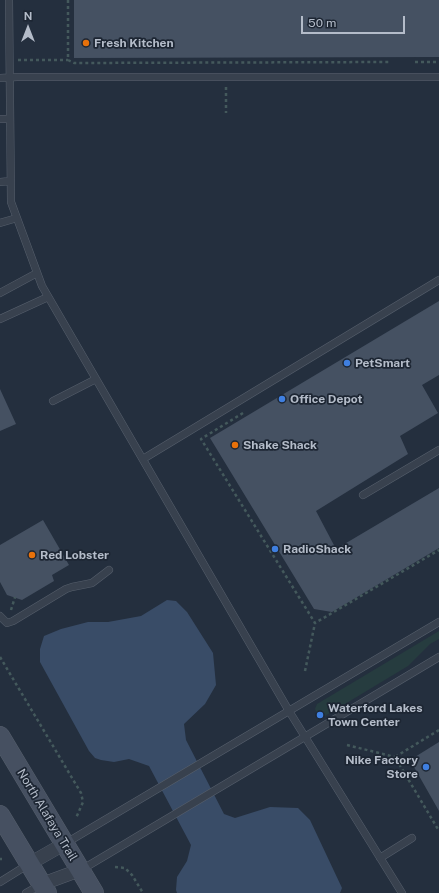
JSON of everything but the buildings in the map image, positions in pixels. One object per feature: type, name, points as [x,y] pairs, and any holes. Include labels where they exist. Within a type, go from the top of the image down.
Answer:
[{"type":"main road","name":"North Alafaya Trail","points":[[0,736],[94,893]]},
{"type":"main road","points":[[0,815],[29,864],[38,890]]},
{"type":"street","points":[[29,864],[64,844]]},
{"type":"street","points":[[38,890],[80,870]]},
{"type":"lane","points":[[9,0],[11,202],[42,286],[289,711],[402,893]]},
{"type":"lane","points":[[0,78],[439,76]]},
{"type":"lane","points":[[0,119],[10,119]]},
{"type":"lane","points":[[0,182],[10,180]]},
{"type":"lane","points":[[0,223],[16,218]]},
{"type":"lane","points":[[0,293],[37,273]]},
{"type":"lane","points":[[143,458],[439,280]]},
{"type":"lane","points":[[0,319],[48,297]]},
{"type":"lane","points":[[53,402],[96,379]]},
{"type":"lane","points":[[363,495],[439,450]]},
{"type":"lane","points":[[0,616],[6,623],[13,621],[66,589],[92,583],[109,570]]},
{"type":"lane","points":[[64,844],[439,622]]},
{"type":"lane","points":[[80,870],[229,783],[439,657]]},
{"type":"lane","points":[[380,858],[412,838]]},
{"type":"lane","points":[[0,882],[29,864]]},
{"type":"path","points":[[68,0],[68,60]]},
{"type":"path","points":[[10,60],[68,60],[74,63],[390,62]]},
{"type":"path","points":[[415,62],[439,62]]},
{"type":"path","points":[[226,87],[226,113]]},
{"type":"path","points":[[247,410],[201,439],[315,623],[305,671]]},
{"type":"path","points":[[315,623],[439,550]]},
{"type":"path","points":[[0,657],[81,793],[83,802],[76,818]]},
{"type":"path","points":[[395,757],[439,730]]},
{"type":"path","points":[[348,745],[395,757],[439,831]]},
{"type":"path","points":[[115,867],[125,868],[132,875],[143,893]]},
{"type":"green space","points":[[439,631],[439,639],[430,644],[408,666],[325,716],[317,713],[315,709],[317,704]]},
{"type":"water","points":[[167,600],[176,601],[187,612],[213,653],[216,685],[205,704],[184,724],[186,740],[224,814],[235,818],[270,807],[298,808],[310,820],[342,888],[340,893],[177,893],[177,877],[187,861],[191,845],[149,766],[129,759],[114,762],[101,760],[95,758],[89,751],[40,662],[40,649],[44,636],[61,629],[88,622],[108,622],[141,616]]},
{"type":"place","name":"Fresh Kitchen","points":[[86,43]]},
{"type":"place","name":"PetSmart","points":[[347,363]]},
{"type":"place","name":"Office Depot","points":[[282,399]]},
{"type":"place","name":"Shake Shack","points":[[235,445]]},
{"type":"place","name":"RadioShack","points":[[275,549]]},
{"type":"place","name":"Red Lobster","points":[[32,555]]},
{"type":"place","name":"Waterford Lakes Town Center","points":[[320,715]]},
{"type":"place","name":"Nike Factory Store","points":[[426,767]]}]
